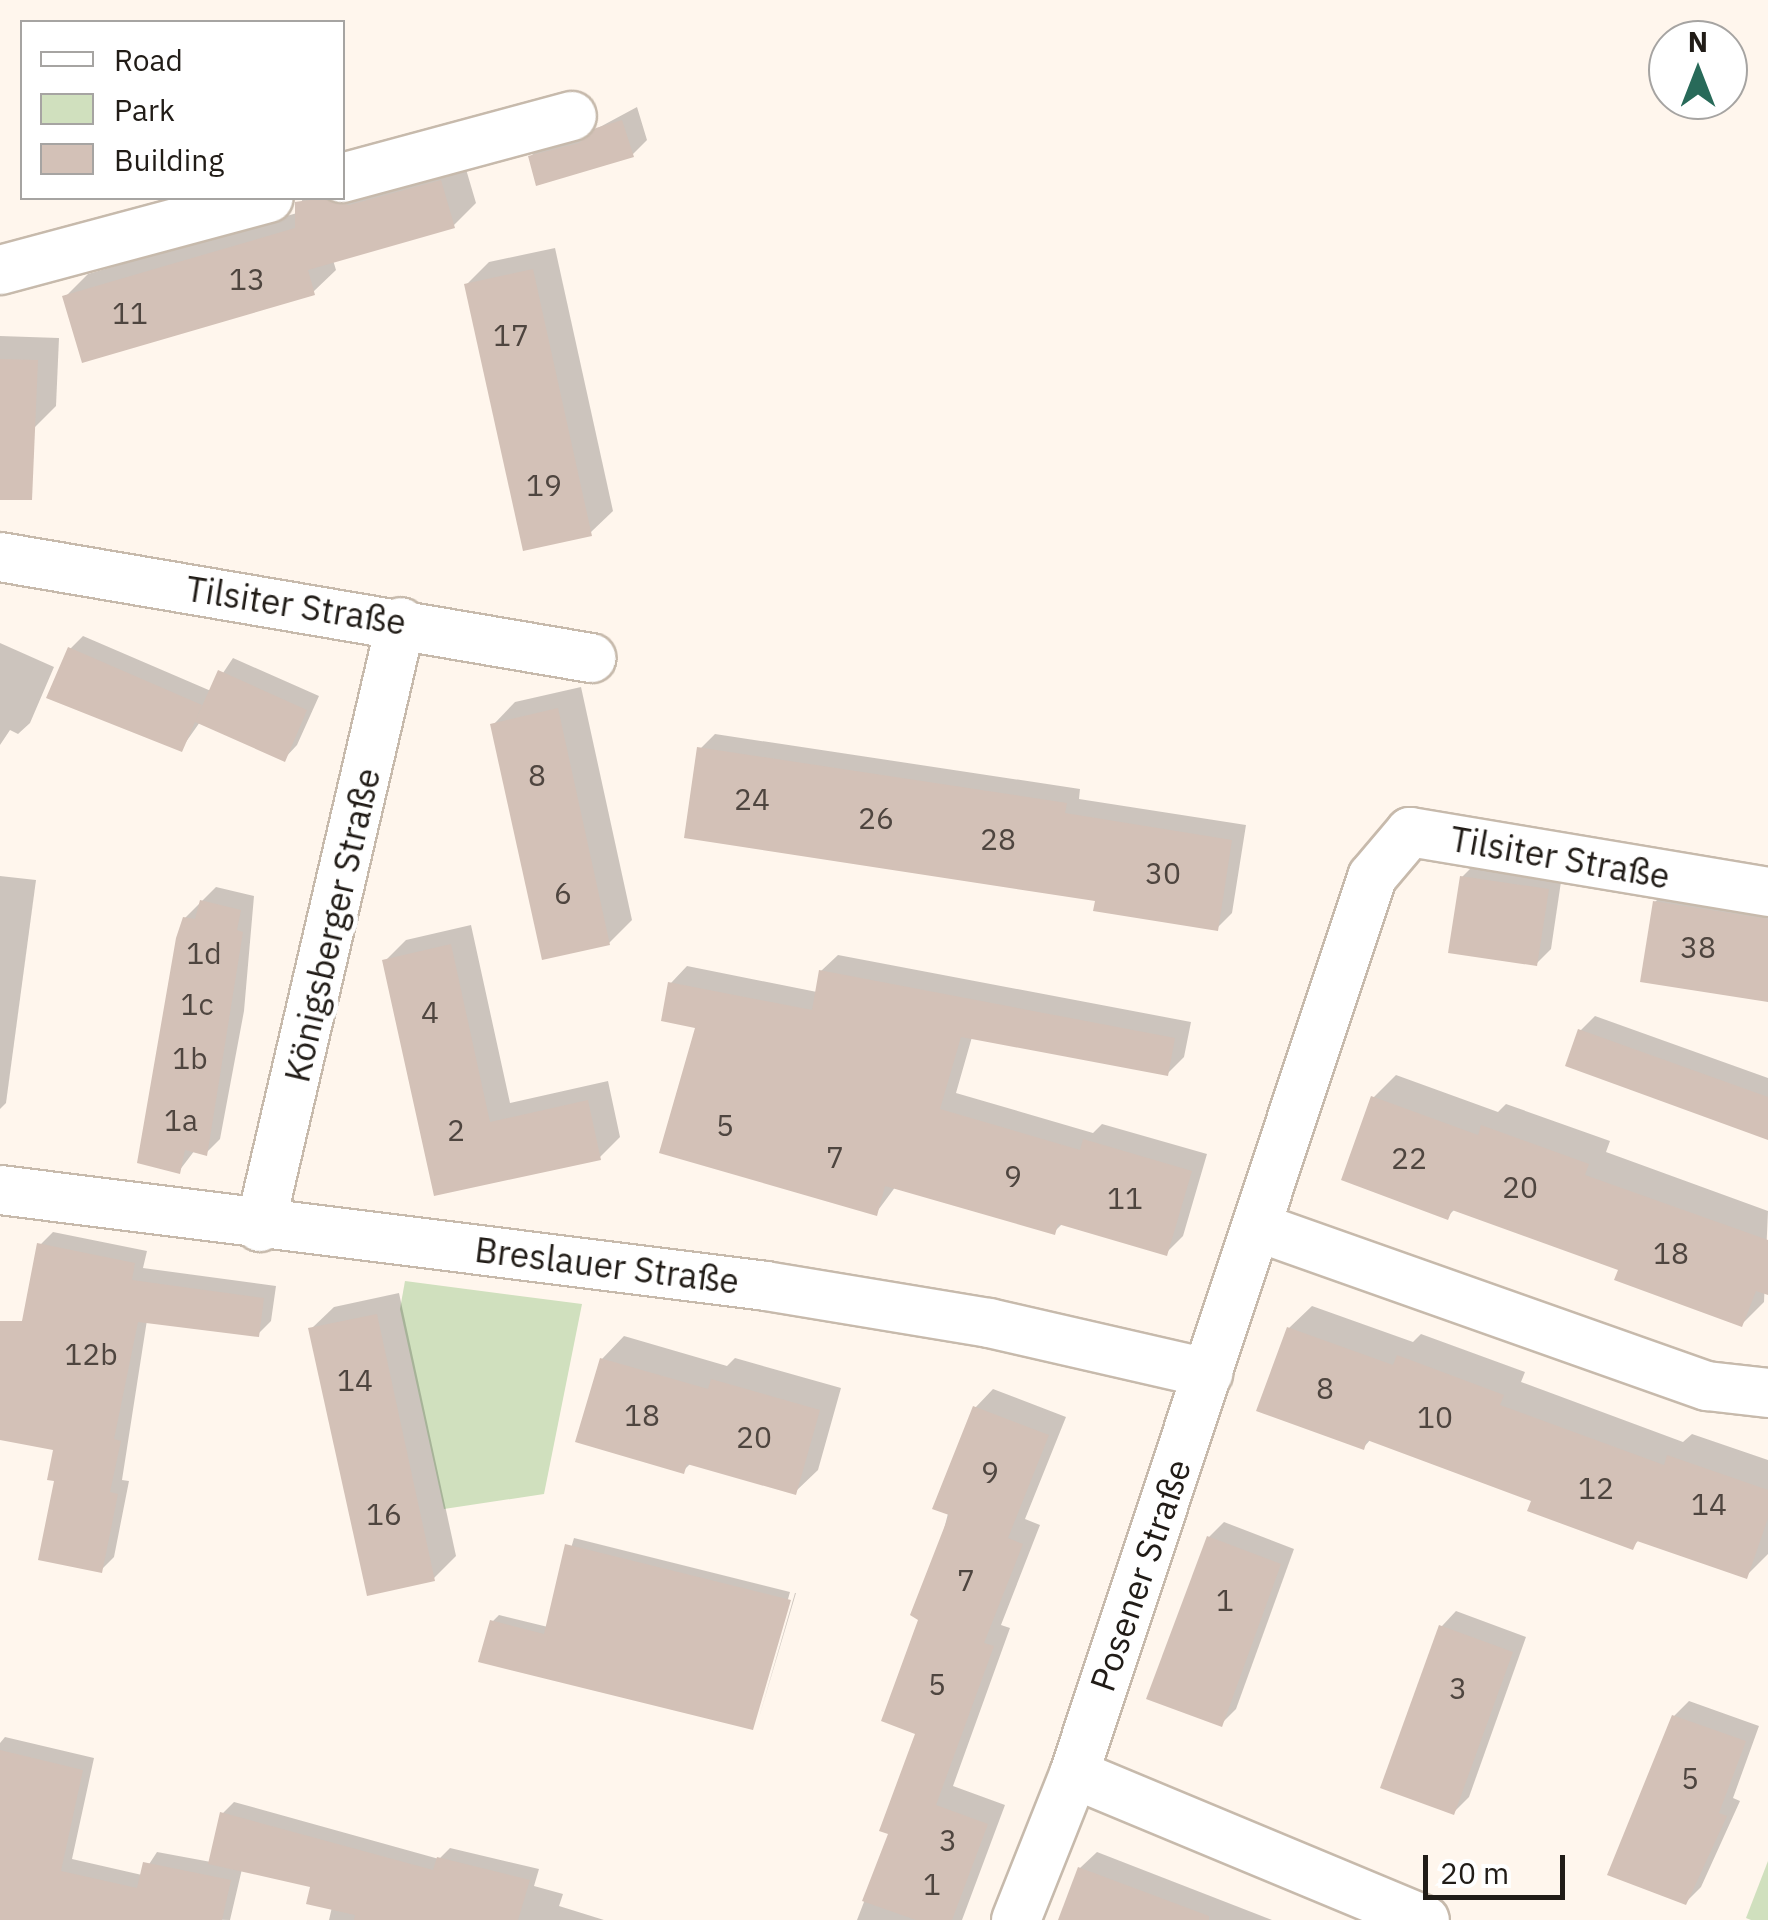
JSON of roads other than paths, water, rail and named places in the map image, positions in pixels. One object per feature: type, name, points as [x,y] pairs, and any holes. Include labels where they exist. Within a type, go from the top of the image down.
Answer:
[{"type":"street","points":[[345,177],[572,116]]},
{"type":"street","points":[[0,270],[261,200]]},
{"type":"street","name":"Tilsiter Straße","points":[[0,558],[401,622],[591,658]]},
{"type":"street","name":"Königsberger Straße","points":[[260,1227],[401,622]]},
{"type":"street","name":"Tilsiter Straße","points":[[1372,877],[1410,832],[1768,892]]},
{"type":"street","name":"Posener Straße","points":[[1016,1920],[1074,1774],[1260,1228],[1372,877]]},
{"type":"street","name":"Breslauer Straße","points":[[0,1190],[260,1227],[527,1253],[766,1286],[989,1323],[1208,1373]]},
{"type":"street","points":[[1260,1228],[1707,1386],[1768,1394]]},
{"type":"street","points":[[1074,1774],[1425,1920]]}]
